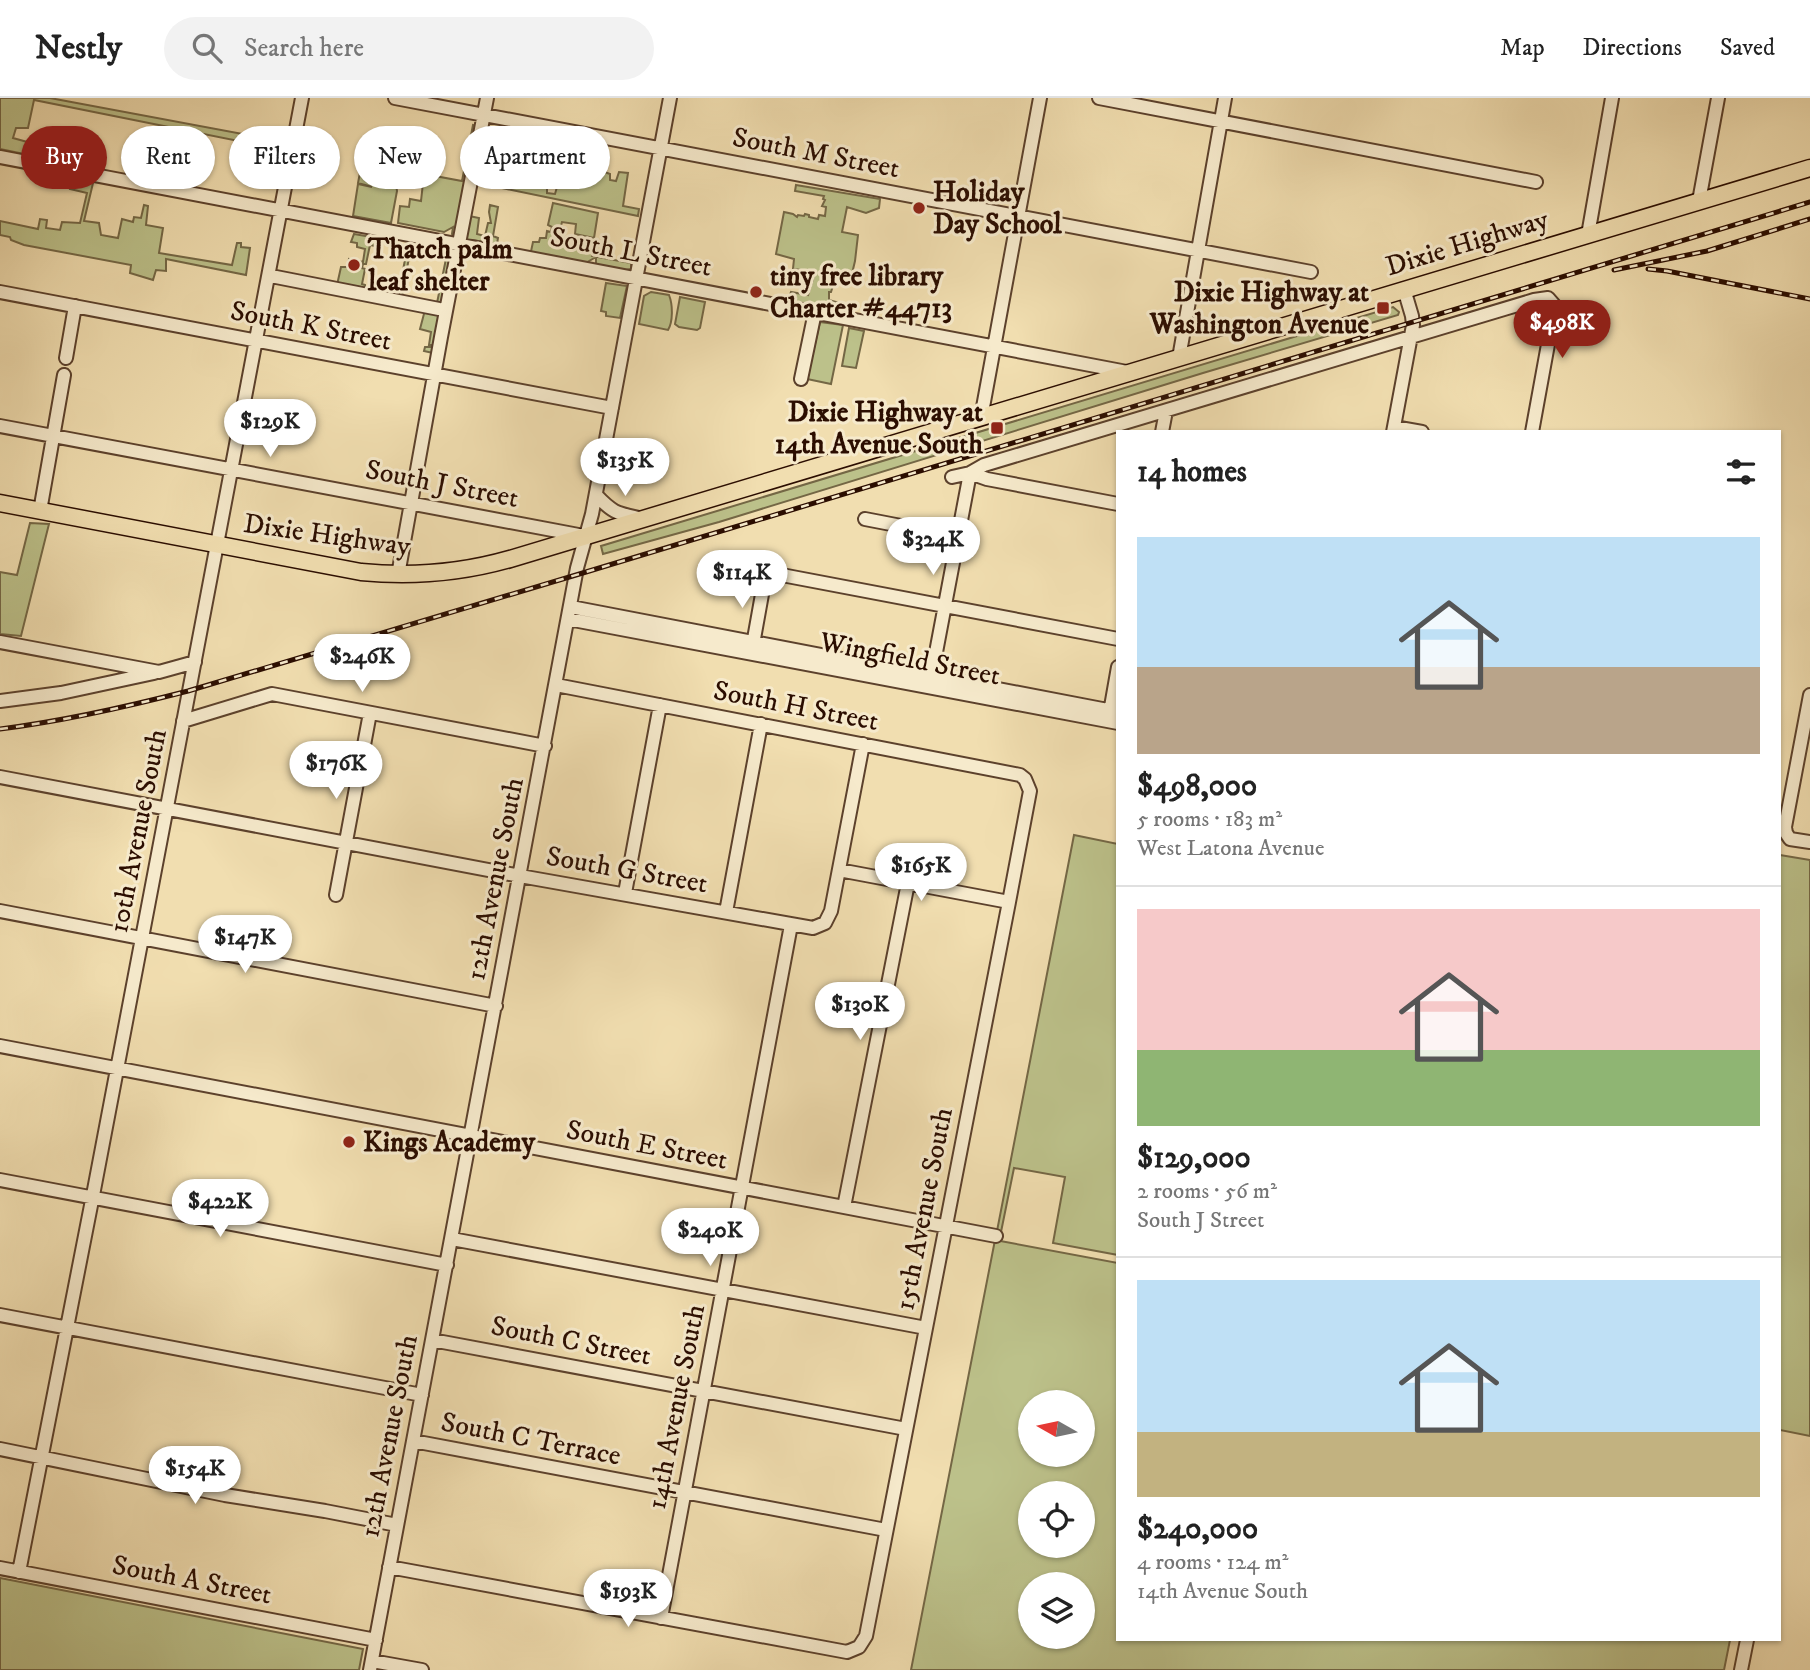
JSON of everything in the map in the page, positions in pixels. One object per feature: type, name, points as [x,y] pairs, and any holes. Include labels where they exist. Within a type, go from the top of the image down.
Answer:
[{"type":"main road","name":"Dixie Highway","points":[[0,503],[344,569],[398,575],[477,568],[1810,168]]},
{"type":"street","name":"10th Avenue South","points":[[19,1572],[93,1198],[302,98]]},
{"type":"street","name":"South M Street","points":[[395,98],[1311,272]]},
{"type":"street","points":[[398,575],[487,98]]},
{"type":"street","name":"12th Avenue South","points":[[371,1666],[569,613],[596,495],[670,98]]},
{"type":"street","points":[[981,418],[1040,98]]},
{"type":"street","points":[[1099,98],[1536,182]]},
{"type":"street","points":[[1179,358],[1225,98]]},
{"type":"street","points":[[1588,235],[1612,98]]},
{"type":"street","points":[[1699,201],[1718,98]]},
{"type":"street","name":"South L Street","points":[[0,157],[1129,372]]},
{"type":"street","points":[[276,277],[439,309]]},
{"type":"street","points":[[1394,430],[1411,337],[1412,316],[1404,289]]},
{"type":"street","name":"South K Street","points":[[0,292],[612,408]]},
{"type":"street","points":[[951,477],[1534,300],[1548,298],[1555,306],[1532,430]]},
{"type":"street","points":[[66,358],[75,306]]},
{"type":"street","points":[[801,379],[815,313]]},
{"type":"street","points":[[40,511],[64,375]]},
{"type":"street","points":[[1162,430],[1166,411]]},
{"type":"street","name":"South J Street","points":[[0,426],[586,536]]},
{"type":"street","points":[[970,473],[987,479],[1116,504]]},
{"type":"street","points":[[931,682],[970,473]]},
{"type":"street","points":[[596,495],[609,509],[643,519]]},
{"type":"street","points":[[864,519],[958,537]]},
{"type":"street","points":[[752,648],[766,572],[1116,639]]},
{"type":"street","name":"Wingfield Street","points":[[569,613],[1114,717]]},
{"type":"street","points":[[0,642],[159,672]]},
{"type":"street","points":[[0,701],[61,693],[195,662]]},
{"type":"street","name":"South H Street","points":[[556,685],[1013,772],[1025,779]]},
{"type":"street","points":[[1114,717],[1116,692]]},
{"type":"street","points":[[183,720],[272,694],[545,746]]},
{"type":"street","points":[[1810,695],[1786,827],[1790,839],[1810,842]]},
{"type":"street","points":[[625,893],[660,705]]},
{"type":"street","points":[[336,895],[370,713]]},
{"type":"street","points":[[726,912],[761,724]]},
{"type":"street","points":[[791,925],[813,928],[825,923],[831,911],[863,744]]},
{"type":"street","name":"South G Street","points":[[0,777],[791,925]]},
{"type":"street","name":"15th Avenue South","points":[[661,1618],[847,1652],[859,1647],[866,1636],[1030,791],[1025,779]]},
{"type":"street","points":[[839,870],[1009,902]]},
{"type":"street","points":[[844,1208],[908,883]]},
{"type":"street","points":[[0,911],[496,1006]]},
{"type":"street","name":"14th Avenue South","points":[[661,1618],[791,925]]},
{"type":"street","name":"South E Street","points":[[0,1046],[996,1236]]},
{"type":"street","points":[[0,1180],[447,1265]]},
{"type":"street","points":[[452,1239],[926,1328]]},
{"type":"street","points":[[0,1315],[422,1395]]},
{"type":"street","name":"South C Street","points":[[432,1340],[906,1429]]},
{"type":"street","name":"South C Terrace","points":[[413,1441],[886,1530]]},
{"type":"street","points":[[0,1449],[225,1495],[397,1525]]},
{"type":"street","points":[[389,1567],[661,1618]]},
{"type":"street","name":"South A Street","points":[[0,1568],[376,1640]]},
{"type":"street","points":[[1741,1670],[1747,1641]]},
{"type":"street","points":[[371,1666],[422,1670]]},
{"type":"green space","points":[[0,98],[50,98],[200,126],[164,126],[34,100],[28,126],[16,128],[13,138],[21,140],[21,153],[0,149]]},
{"type":"green space","points":[[215,129],[229,131],[229,139],[215,136]]},
{"type":"green space","points":[[619,172],[628,173],[623,206],[639,209],[638,216],[507,189],[547,189],[547,193],[555,194],[556,189],[610,189],[610,180],[616,181]]},
{"type":"green space","points":[[446,178],[460,181],[460,189],[466,189],[458,235],[452,234],[453,227],[444,232],[398,223],[400,206],[409,207],[410,199],[421,201],[422,189],[446,189]]},
{"type":"green space","points":[[796,185],[880,199],[879,208],[866,213],[847,207],[842,232],[858,235],[855,261],[850,282],[835,279],[829,292],[829,300],[846,305],[845,310],[788,301],[791,292],[808,295],[814,276],[808,271],[793,269],[794,259],[776,254],[784,212],[797,217],[805,214],[818,219],[819,215],[825,216],[826,207],[822,206],[824,196],[795,191]]},
{"type":"green space","points":[[70,189],[92,189],[84,221],[99,223],[101,235],[118,238],[122,219],[133,222],[134,217],[141,218],[144,205],[148,206],[146,225],[163,228],[159,253],[232,265],[237,243],[241,243],[241,247],[250,248],[246,275],[166,259],[166,271],[156,270],[153,280],[130,273],[131,265],[24,245],[0,235],[0,221],[38,229],[40,219],[47,220],[46,228],[60,230],[62,222],[80,223],[87,193]]},
{"type":"green space","points":[[357,189],[397,189],[391,223],[353,216]]},
{"type":"green space","points":[[553,203],[598,213],[594,238],[575,234],[576,224],[562,222],[556,244],[593,252],[592,256],[631,263],[631,269],[596,265],[596,257],[584,264],[530,256],[533,242],[539,242],[540,238],[546,238],[547,231],[551,232],[552,227],[548,225]]},
{"type":"green space","points":[[490,205],[498,207],[493,236],[498,238],[497,244],[466,239],[469,216],[479,218],[477,234],[485,236],[488,223],[491,223]]},
{"type":"green space","points":[[354,234],[383,239],[381,247],[370,245],[366,264],[363,264],[362,268],[365,269],[362,284],[365,289],[371,290],[374,283],[379,284],[378,294],[398,298],[408,243],[430,247],[429,255],[410,252],[402,296],[437,303],[448,249],[452,252],[433,353],[424,351],[425,347],[431,347],[431,332],[420,329],[425,310],[337,285],[341,267],[348,267],[349,259],[363,262],[365,249],[351,242]]},
{"type":"green space","points":[[606,283],[627,286],[620,318],[606,316],[606,312],[601,311]]},
{"type":"green space","points":[[651,292],[669,295],[672,313],[668,330],[639,324],[644,296]]},
{"type":"green space","points":[[680,297],[705,302],[700,328],[697,330],[675,324]]},
{"type":"green space","points":[[1393,307],[1399,312],[1398,315],[719,522],[603,554],[601,546]]},
{"type":"green space","points":[[820,322],[843,325],[831,384],[807,379]]},
{"type":"green space","points":[[849,328],[864,331],[856,368],[842,366]]},
{"type":"green space","points":[[30,523],[49,524],[21,636],[0,634],[0,572],[17,575]]},
{"type":"green space","points":[[1074,835],[1116,844],[1116,1255],[1053,1243],[1065,1177],[1014,1168],[1001,1232],[997,1231]]},
{"type":"green space","points":[[1781,855],[1810,860],[1810,1436],[1781,1430]]},
{"type":"green space","points":[[995,1240],[1116,1263],[1116,1641],[1730,1641],[1724,1670],[911,1670]]},
{"type":"green space","points":[[0,1578],[363,1649],[359,1670],[0,1670]]},
{"type":"railway","points":[[0,729],[95,713],[188,691],[1810,202]]},
{"type":"railway","points":[[1614,270],[1707,251],[1810,219]]},
{"type":"railway","points":[[1648,269],[1810,299]]},
{"type":"place","name":"Holiday Day School","points":[[919,208]]},
{"type":"place","name":"Thatch palm leaf shelter","points":[[354,265]]},
{"type":"place","name":"tiny free library Charter #44713","points":[[756,292]]},
{"type":"place","name":"Dixie Highway at Washington Avenue","points":[[1383,308]]},
{"type":"place","name":"Dixie Highway at 14th Avenue South","points":[[997,428]]},
{"type":"place","name":"Kings Academy","points":[[349,1142]]}]
